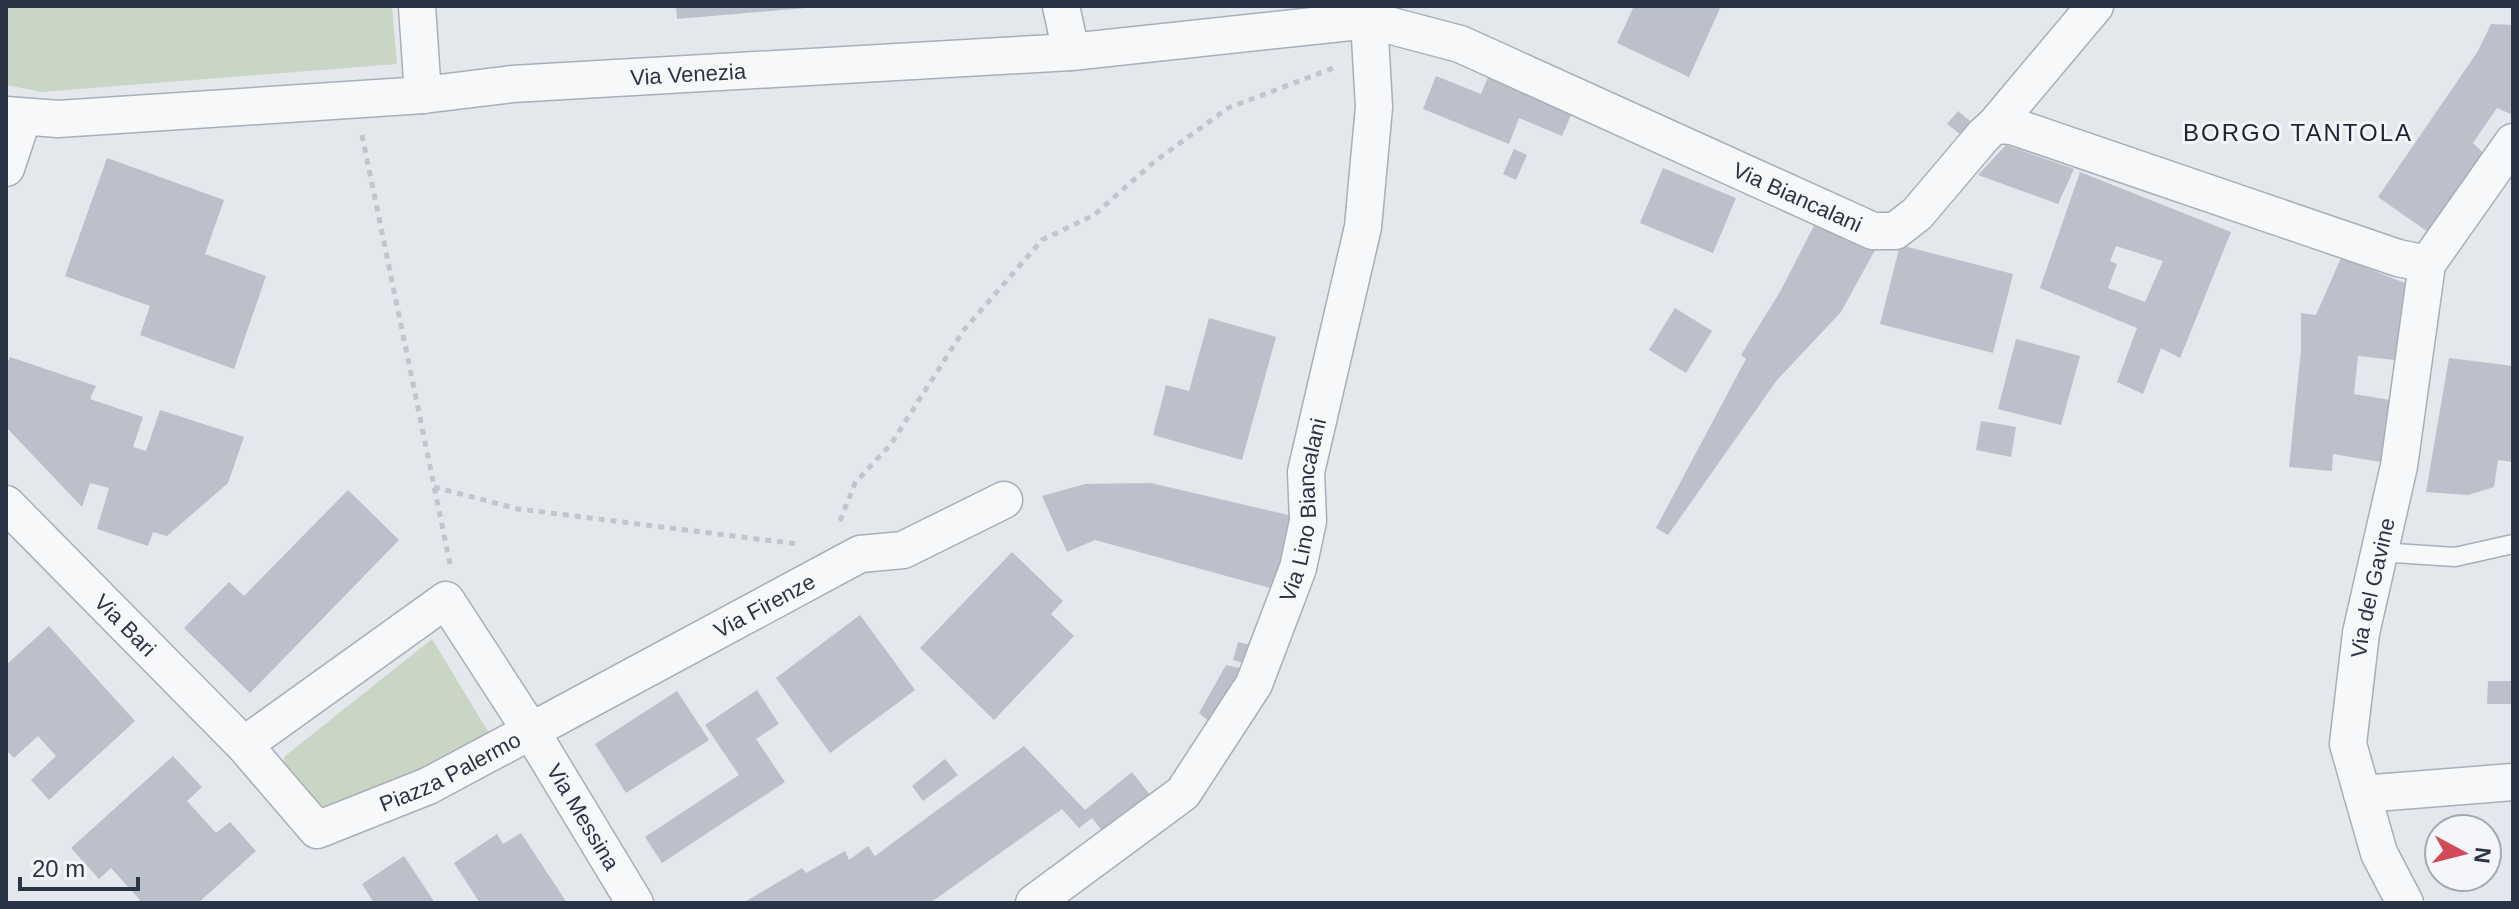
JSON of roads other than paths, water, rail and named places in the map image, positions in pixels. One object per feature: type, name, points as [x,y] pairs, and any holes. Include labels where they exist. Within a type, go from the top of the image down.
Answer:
[{"type":"street","points":[[417,6],[423,95]]},
{"type":"street","points":[[1061,6],[1071,52]]},
{"type":"street","name":"Via Biancalani","points":[[1368,25],[1460,44],[1873,231],[1895,231],[1917,214],[2095,6]]},
{"type":"street","name":"Via Venezia","points":[[15,116],[58,119],[423,95],[512,84],[1071,52],[1368,25]]},
{"type":"street","name":"Via Lino Biancalani","points":[[1034,903],[1183,793],[1254,684],[1298,568],[1308,521],[1306,472],[1363,227],[1374,107],[1368,25]]},
{"type":"street","points":[[6,168],[15,116]]},
{"type":"street","points":[[1995,125],[2012,126],[2398,258],[2427,264],[2513,142]]},
{"type":"street","name":"Via del Gavine","points":[[2405,903],[2379,853],[2348,744],[2361,633],[2399,466],[2427,264]]},
{"type":"street","name":"Via Firenze","points":[[531,731],[860,554],[903,550],[1004,500]]},
{"type":"street","name":"Via Bari","points":[[6,504],[244,745]]},
{"type":"street","name":"Piazza Palermo","points":[[446,600],[531,731],[428,786],[317,830],[244,745],[446,600]]},
{"type":"street","name":"Via Messina","points":[[531,731],[635,903]]},
{"type":"street","points":[[2362,794],[2513,782]]},
{"type":"lane","points":[[2379,552],[2455,557],[2513,544]]},
{"type":"district","name":"BORGO TANTOLA","points":[[2298,132]]}]
